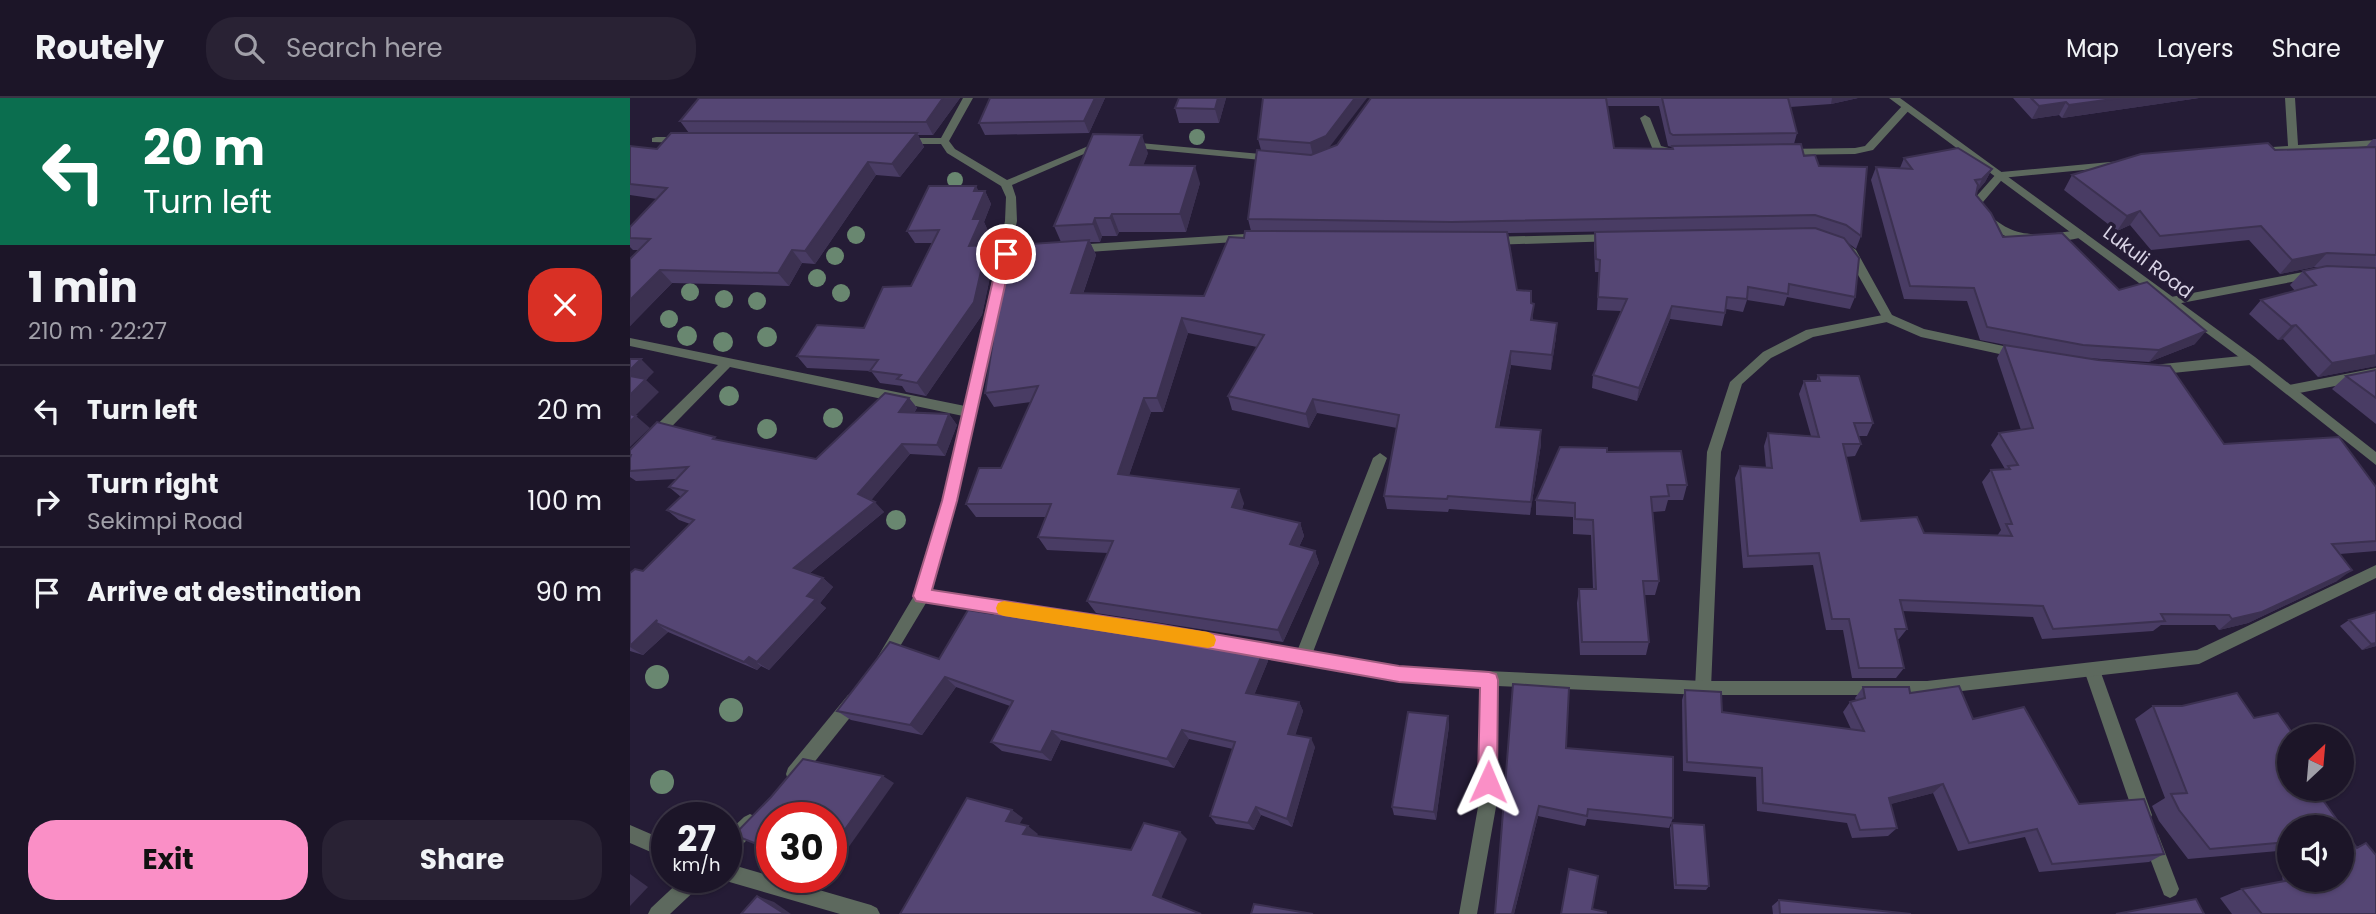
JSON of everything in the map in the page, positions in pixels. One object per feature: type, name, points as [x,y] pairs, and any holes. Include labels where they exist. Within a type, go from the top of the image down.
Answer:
[{"type":"street","points":[[944,141],[968,98]]},
{"type":"street","name":"Lukuli Road","points":[[1894,98],[2251,360],[2376,460]]},
{"type":"street","points":[[2290,98],[2293,148]]},
{"type":"street","points":[[1775,152],[1855,151],[1868,148],[1907,107]]},
{"type":"street","points":[[1645,118],[1657,148],[1668,153],[1695,153]]},
{"type":"street","points":[[656,139],[697,140]]},
{"type":"street","points":[[889,141],[944,141]]},
{"type":"street","points":[[784,785],[872,677],[922,596],[950,501],[970,412],[1013,253],[1011,198],[1006,184],[951,151],[944,141]]},
{"type":"street","points":[[1006,184],[1097,145],[1110,143],[1287,160]]},
{"type":"street","points":[[2251,152],[2376,143]]},
{"type":"street","points":[[2080,234],[2029,239],[2007,235],[1989,225],[1977,209],[1978,201],[2001,175],[2140,162]]},
{"type":"street","points":[[1059,250],[1261,237]]},
{"type":"street","points":[[1481,241],[1632,237]]},
{"type":"street","points":[[1840,243],[1850,250],[1888,318]]},
{"type":"street","points":[[2171,301],[2314,274],[2327,274]]},
{"type":"street","points":[[1703,688],[1714,452],[1736,382],[1767,355],[1810,333],[1888,318],[1921,333],[2026,355]]},
{"type":"street","points":[[630,342],[970,412]]},
{"type":"street","points":[[2136,370],[2251,360]]},
{"type":"street","points":[[630,460],[728,362]]},
{"type":"street","points":[[2289,390],[2376,373]]},
{"type":"street","points":[[1303,657],[1380,458]]},
{"type":"street","points":[[922,596],[1399,674],[1703,688],[1927,688],[2199,657],[2376,572]]},
{"type":"street","points":[[2092,670],[2169,888]]},
{"type":"street","points":[[1468,914],[1488,807],[1489,680]]},
{"type":"street","points":[[742,831],[756,816]]},
{"type":"street","points":[[630,834],[651,843]]},
{"type":"street","points":[[742,877],[871,914]]},
{"type":"street","points":[[657,914],[679,893]]},
{"type":"building","points":[[699,98],[943,98],[926,122],[680,121]]},
{"type":"building","points":[[990,98],[1095,98],[1084,121],[979,123]]},
{"type":"building","points":[[1179,98],[1218,98],[1215,109],[1175,108]]},
{"type":"building","points":[[1263,98],[1355,98],[1326,136],[1310,143],[1258,139]]},
{"type":"building","points":[[1371,98],[1606,98],[1614,148],[1673,149],[1672,146],[1801,144],[1804,156],[1815,155],[1819,166],[1867,167],[1861,236],[1846,225],[1815,215],[1452,222],[1248,219],[1257,150],[1311,155],[1337,145]]},
{"type":"building","points":[[1662,98],[1788,98],[1797,133],[1673,135],[1670,133]]},
{"type":"building","points":[[2031,98],[2120,98],[2039,106]]},
{"type":"building","points":[[671,133],[917,133],[892,164],[868,162],[805,251],[792,250],[778,273],[660,270],[630,300],[630,259],[650,239],[630,238],[630,227],[667,188],[630,184],[630,146],[657,149]]},
{"type":"building","points":[[1093,134],[1142,135],[1130,165],[1195,166],[1180,214],[1112,214],[1110,218],[1095,218],[1093,224],[1054,226]]},
{"type":"building","points":[[2268,143],[2275,150],[2376,147],[2376,255],[2327,253],[2292,260],[2261,226],[2160,236],[2140,211],[2127,216],[2072,175],[2141,154]]},
{"type":"building","points":[[1958,148],[1992,169],[1982,179],[1975,180],[1978,185],[1976,195],[1991,213],[2003,237],[2062,233],[2119,290],[2147,282],[2206,331],[2159,350],[2083,345],[1987,327],[1974,288],[1910,286],[1876,167],[1912,169],[1904,158]]},
{"type":"building","points":[[929,186],[976,186],[974,191],[985,191],[973,219],[981,219],[969,246],[987,245],[974,302],[917,383],[897,379],[901,375],[870,371],[878,360],[797,356],[817,325],[864,328],[883,287],[911,286],[939,230],[907,231]]},
{"type":"building","points":[[1815,228],[1844,238],[1859,258],[1855,297],[1789,284],[1788,294],[1748,287],[1747,299],[1727,297],[1725,313],[1672,306],[1639,388],[1593,375],[1627,299],[1598,297],[1600,260],[1596,259],[1595,232]]},
{"type":"building","points":[[1245,231],[1507,232],[1517,290],[1531,291],[1531,303],[1534,304],[1531,320],[1557,323],[1552,355],[1511,351],[1496,427],[1541,430],[1531,502],[1448,496],[1447,499],[1384,496],[1399,415],[1313,399],[1306,414],[1228,396],[1264,335],[1182,318],[1157,398],[1144,398],[1118,474],[1239,489],[1232,507],[1300,523],[1290,544],[1315,551],[1278,630],[1087,601],[1113,541],[1038,537],[1051,504],[966,504],[979,468],[1001,468],[1038,386],[985,393],[1006,254],[1000,262],[1003,246],[1089,240],[1071,293],[1204,296],[1229,237],[1244,238]]},
{"type":"building","points":[[2327,266],[2376,268],[2376,355],[2332,363],[2296,325],[2291,326],[2261,300],[2316,285],[2303,271]]},
{"type":"building","points":[[2004,345],[2098,360],[2170,366],[2224,444],[2339,437],[2376,487],[2376,541],[2332,544],[2352,570],[2262,612],[2232,619],[2229,615],[2161,614],[2165,621],[2053,629],[2043,606],[1900,600],[1907,629],[1895,629],[1904,668],[1859,668],[1849,619],[1832,619],[1819,553],[1748,556],[1740,466],[1772,468],[1768,433],[1819,437],[1804,381],[1820,381],[1818,375],[1859,376],[1873,423],[1854,423],[1861,444],[1843,444],[1861,521],[1917,517],[1924,533],[2012,536],[2006,524],[2012,524],[1991,470],[2010,469],[2008,466],[2018,465],[1999,433],[2033,428]]},
{"type":"building","points":[[630,359],[641,359],[630,370]]},
{"type":"building","points":[[2376,370],[2376,398],[2346,376]]},
{"type":"building","points":[[630,376],[646,379],[630,395]]},
{"type":"building","points":[[885,393],[909,398],[899,412],[949,414],[937,445],[902,444],[858,494],[875,502],[794,568],[823,578],[807,596],[816,599],[757,662],[749,657],[744,662],[656,623],[657,620],[630,646],[630,573],[635,569],[643,571],[694,520],[667,510],[687,491],[669,487],[688,467],[630,471],[630,450],[657,422],[715,437],[713,439],[816,459]]},
{"type":"building","points":[[1560,447],[1607,448],[1607,452],[1681,451],[1687,485],[1667,485],[1669,496],[1651,497],[1659,581],[1643,581],[1649,642],[1582,642],[1579,589],[1596,589],[1593,520],[1575,519],[1575,503],[1536,500]]},
{"type":"building","points":[[997,607],[1264,650],[1246,693],[1299,702],[1288,734],[1311,738],[1287,819],[1256,807],[1248,823],[1210,816],[1235,742],[1182,730],[1167,759],[1052,731],[1041,752],[991,742],[1013,701],[945,677],[910,725],[837,711],[890,642],[939,659],[968,610],[993,614]]},
{"type":"building","points":[[2376,612],[2376,643],[2371,644],[2349,620]]},
{"type":"building","points":[[1513,684],[1569,688],[1566,748],[1673,757],[1673,818],[1588,809],[1587,816],[1539,806],[1512,914],[1495,914]]},
{"type":"building","points":[[1959,686],[1973,719],[2024,707],[2079,804],[2144,799],[2164,854],[2052,864],[2037,829],[1969,843],[1943,784],[1889,798],[1897,828],[1860,830],[1855,815],[1763,803],[1762,768],[1687,762],[1685,690],[1721,692],[1722,712],[1864,731],[1850,702],[1865,698],[1863,687],[1909,687],[1910,693]]},
{"type":"building","points":[[2237,693],[2254,718],[2278,713],[2286,724],[2277,724],[2277,802],[2324,802],[2334,815],[2277,815],[2277,843],[2210,849],[2179,810],[2171,794],[2187,793],[2153,706],[2182,706]]},
{"type":"building","points":[[1408,712],[1448,716],[1434,812],[1392,807]]},
{"type":"building","points":[[803,759],[883,776],[847,827],[847,802],[766,802]]},
{"type":"building","points":[[967,798],[1012,810],[1006,821],[1028,826],[1023,834],[1131,850],[1144,823],[1180,832],[1153,895],[1201,914],[900,914]]},
{"type":"building","points":[[756,812],[756,844],[742,838],[742,827]]},
{"type":"building","points":[[1672,823],[1704,825],[1709,886],[1676,885]]},
{"type":"building","points":[[2366,843],[2376,855],[2376,914],[2262,914],[2242,889],[2277,882],[2277,892],[2354,892],[2354,844],[2357,848]]},
{"type":"building","points":[[1569,869],[1598,876],[1592,909],[1606,914],[1561,914]]},
{"type":"building","points":[[757,896],[785,914],[741,914]]},
{"type":"building","points":[[2196,899],[2204,914],[2116,914]]},
{"type":"building","points":[[1779,900],[1911,914],[1780,914]]},
{"type":"building","points":[[1254,904],[1313,914],[1251,914]]},
{"type":"slow traffic","points":[[1004,608],[1208,640]]},
{"type":"route","points":[[1006,254],[950,501],[922,596],[1162,632],[1399,674],[1489,680],[1488,782]]}]
